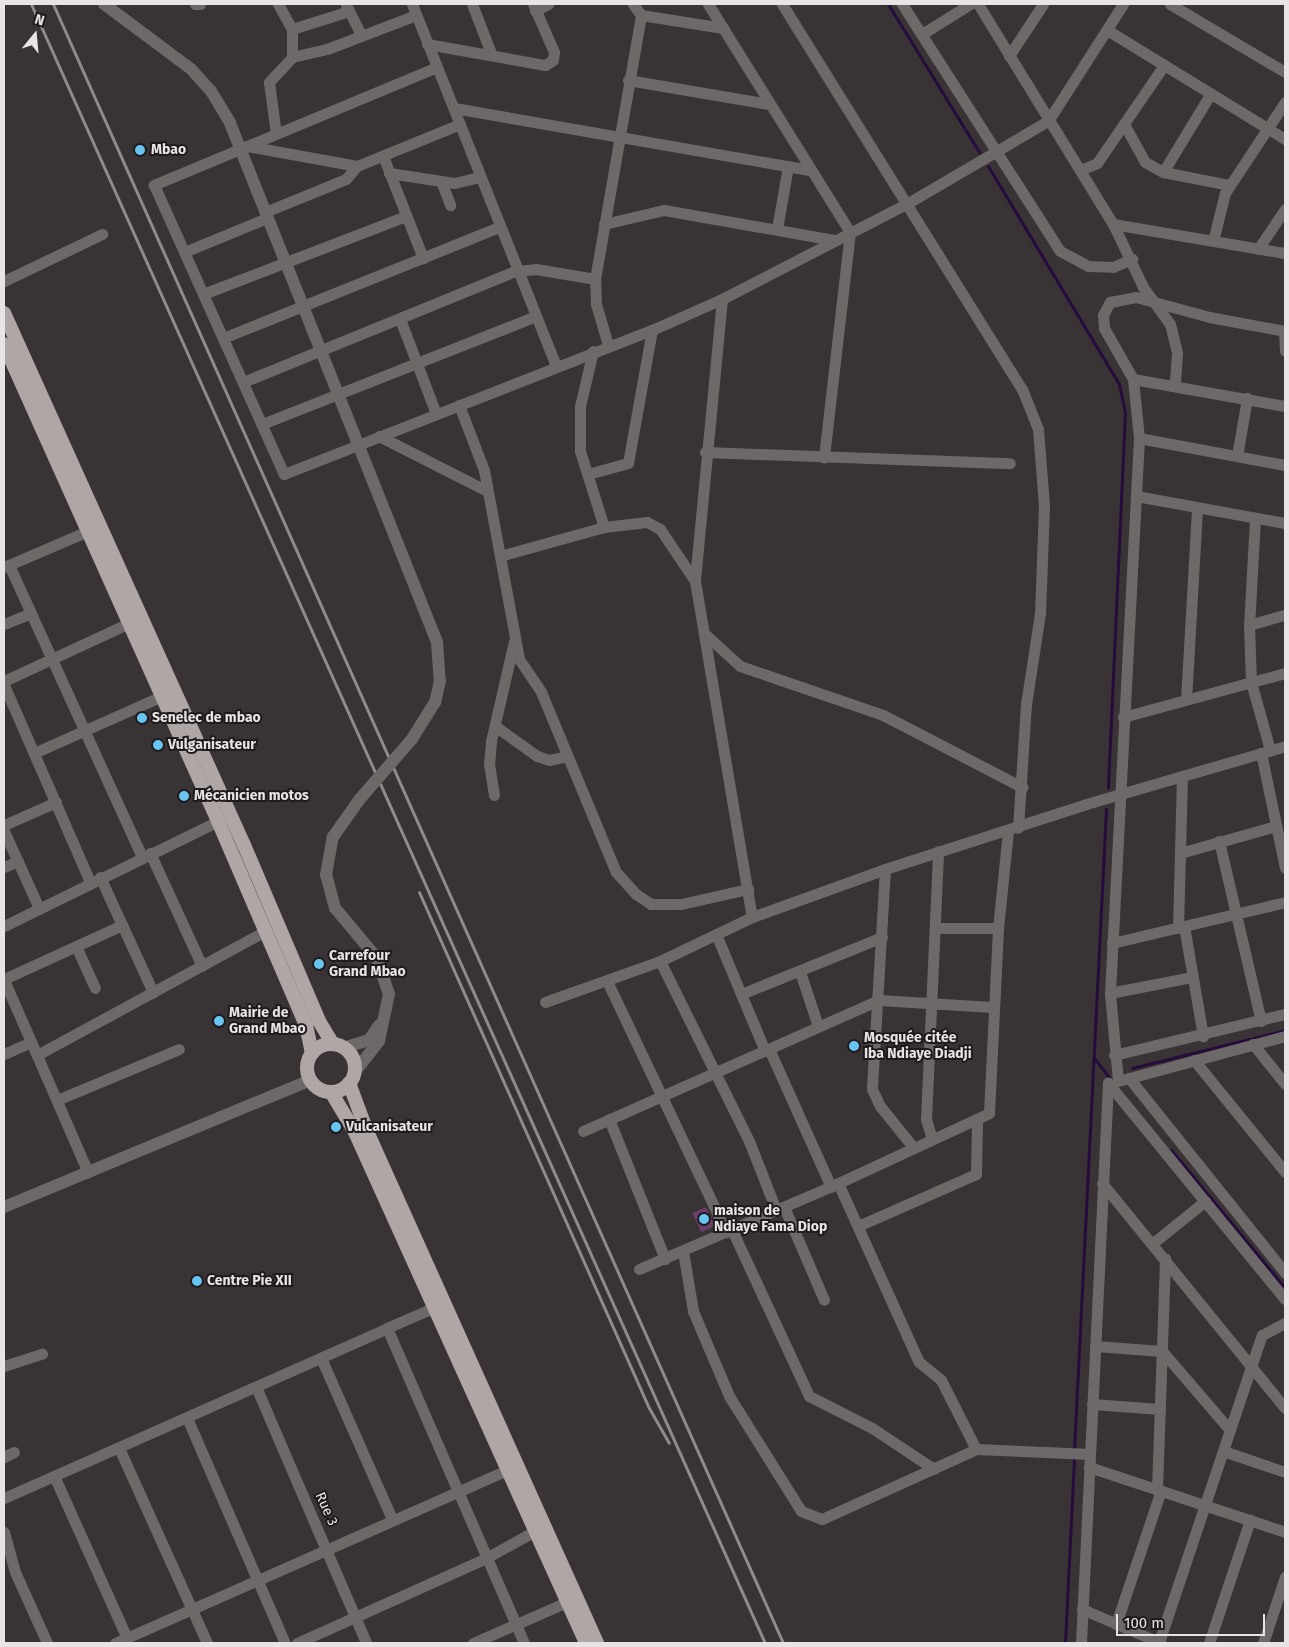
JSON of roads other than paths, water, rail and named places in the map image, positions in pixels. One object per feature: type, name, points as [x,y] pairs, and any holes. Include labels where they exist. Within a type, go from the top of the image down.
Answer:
[{"type":"highway","points":[[4,313],[244,844],[319,1021],[338,1046],[354,1061],[352,1078],[366,1129],[597,1643]]},
{"type":"highway","points":[[4,344],[218,822],[306,1025],[312,1053],[307,1063],[310,1080],[318,1088],[331,1092],[355,1132],[586,1643]]},
{"type":"highway","points":[[312,1053],[338,1046]]},
{"type":"highway","points":[[331,1092],[352,1078]]},
{"type":"street","points":[[104,4],[191,69],[211,91],[243,148],[266,215],[356,445],[437,642],[440,681],[435,702],[412,739],[359,800],[333,837],[326,875],[335,908],[376,957],[384,973],[388,994],[379,1041],[352,1078]]},
{"type":"street","points":[[195,4],[200,4]]},
{"type":"street","points":[[278,4],[292,29],[292,57]]},
{"type":"street","points":[[472,4],[491,54]]},
{"type":"street","points":[[427,44],[545,65],[553,60],[554,52],[534,7],[548,4]]},
{"type":"street","points":[[608,345],[596,304],[595,279],[640,15],[633,4]]},
{"type":"street","points":[[708,4],[850,232],[824,458]]},
{"type":"street","points":[[639,1269],[835,1185],[913,1147],[978,1120],[989,1113],[991,1106],[992,1007],[998,928],[1013,830],[1022,787],[1026,704],[1040,613],[1044,506],[1038,429],[1022,389],[908,203],[782,4]]},
{"type":"street","points":[[902,4],[1060,251],[1088,266],[1113,267],[1132,259]]},
{"type":"street","points":[[922,34],[970,4]]},
{"type":"street","points":[[978,4],[1048,121],[1113,224],[1151,299],[1170,324],[1177,353],[1175,384]]},
{"type":"street","points":[[1010,56],[1043,4]]},
{"type":"street","points":[[437,67],[154,184],[284,474],[608,345],[652,330],[722,299],[908,203],[1048,121],[1123,4]]},
{"type":"street","points":[[1170,4],[1285,72]]},
{"type":"street","points":[[292,29],[347,7],[361,34]]},
{"type":"street","points":[[276,134],[269,82],[292,57],[328,49],[414,9],[454,108],[515,271],[556,366]]},
{"type":"street","points":[[640,15],[723,28]]},
{"type":"street","points":[[1107,30],[1285,139]]},
{"type":"street","points":[[1080,170],[1097,163],[1164,65]]},
{"type":"street","points":[[628,80],[769,104]]},
{"type":"street","points":[[1163,172],[1211,93]]},
{"type":"street","points":[[1214,241],[1229,185],[1285,102]]},
{"type":"street","points":[[454,108],[811,170]]},
{"type":"street","points":[[184,252],[346,179],[357,166],[460,124]]},
{"type":"street","points":[[1124,124],[1145,162],[1163,172],[1229,185]]},
{"type":"street","points":[[243,148],[357,166]]},
{"type":"street","points":[[383,156],[423,258]]},
{"type":"street","points":[[777,229],[788,166]]},
{"type":"street","points":[[390,173],[441,181],[466,182],[480,177]]},
{"type":"street","points":[[441,181],[450,205]]},
{"type":"street","points":[[1258,249],[1285,209]]},
{"type":"street","points":[[604,224],[664,210],[835,240]]},
{"type":"street","points":[[203,294],[406,216]]},
{"type":"street","points":[[1113,224],[1285,253]]},
{"type":"street","points":[[223,338],[498,227]]},
{"type":"street","points":[[4,280],[102,234]]},
{"type":"street","points":[[243,382],[515,271],[536,269],[595,279]]},
{"type":"street","points":[[1081,1643],[1089,1467],[1087,1454],[1092,1404],[1102,1183],[1118,1081],[1114,1055],[1110,993],[1118,795],[1139,438],[1133,379],[1104,328],[1103,315],[1110,302],[1121,297],[1151,299],[1209,317],[1284,331],[1285,351]]},
{"type":"street","points":[[722,299],[705,452],[695,582],[752,917]]},
{"type":"street","points":[[400,318],[436,414]]},
{"type":"street","points":[[262,424],[534,318]]},
{"type":"street","points":[[588,474],[628,463],[652,330]]},
{"type":"street","points":[[593,352],[580,406],[580,451],[604,527]]},
{"type":"street","points":[[1133,379],[1175,384],[1285,406]]},
{"type":"street","points":[[1237,456],[1247,398]]},
{"type":"street","points":[[459,405],[484,470],[519,659],[542,692],[616,872],[636,894],[651,904],[681,904],[748,889]]},
{"type":"street","points":[[379,436],[487,490]]},
{"type":"street","points":[[1139,438],[1285,465]]},
{"type":"street","points":[[705,452],[824,458],[1010,463]]},
{"type":"street","points":[[1136,496],[1285,523]]},
{"type":"street","points":[[1186,700],[1197,508]]},
{"type":"street","points":[[1255,519],[1249,625],[1251,682],[1266,751],[1276,826],[1285,868]]},
{"type":"street","points":[[500,556],[604,527],[647,522],[660,529],[695,582]]},
{"type":"street","points":[[88,531],[6,566],[31,613],[84,730],[202,966]]},
{"type":"street","points":[[4,624],[31,613]]},
{"type":"street","points":[[1249,625],[1285,615]]},
{"type":"street","points":[[4,681],[129,624]]},
{"type":"street","points":[[704,634],[734,662],[883,715],[1022,787]]},
{"type":"street","points":[[494,795],[489,765],[494,726],[515,639]]},
{"type":"street","points":[[710,664],[734,662]]},
{"type":"street","points":[[1123,717],[1285,673]]},
{"type":"street","points":[[4,685],[56,802],[95,880],[122,925],[153,992]]},
{"type":"street","points":[[34,753],[162,696]]},
{"type":"street","points":[[494,726],[538,756],[549,760],[568,756]]},
{"type":"street","points":[[545,1002],[660,961],[752,917],[885,869],[938,851],[1013,830],[1118,795],[1285,746]]},
{"type":"street","points":[[1182,776],[1181,927],[1203,1036]]},
{"type":"street","points":[[4,825],[56,802]]},
{"type":"street","points":[[4,926],[146,855],[218,822]]},
{"type":"street","points":[[1180,852],[1276,826]]},
{"type":"street","points":[[4,831],[39,908]]},
{"type":"street","points":[[1219,841],[1261,1021]]},
{"type":"street","points":[[932,1139],[926,1119],[937,928],[938,851]]},
{"type":"street","points":[[4,867],[18,861]]},
{"type":"street","points":[[885,869],[879,1000],[872,1089],[880,1106],[913,1147]]},
{"type":"street","points":[[1112,943],[1285,902]]},
{"type":"street","points":[[88,1172],[4,979],[122,925]]},
{"type":"street","points":[[937,928],[998,928]]},
{"type":"street","points":[[37,1055],[265,931]]},
{"type":"street","points":[[716,934],[767,1050],[835,1185],[858,1226],[919,1362],[941,1380],[976,1449]]},
{"type":"street","points":[[742,994],[882,937]]},
{"type":"street","points":[[76,946],[95,988]]},
{"type":"street","points":[[660,961],[716,1072],[824,1300]]},
{"type":"street","points":[[800,972],[818,1026]]},
{"type":"street","points":[[1110,993],[1192,977]]},
{"type":"street","points":[[607,981],[809,1396],[872,1428],[934,1469]]},
{"type":"street","points":[[583,1131],[879,1000],[992,1007]]},
{"type":"street","points":[[1114,1055],[1203,1036],[1285,1014]]},
{"type":"street","points":[[338,1046],[369,1040],[385,1017]]},
{"type":"street","points":[[1118,1081],[1285,1036]]},
{"type":"street","points":[[4,1054],[31,1042]]},
{"type":"street","points":[[1253,1044],[1285,1084]]},
{"type":"street","points":[[56,1100],[179,1049]]},
{"type":"street","points":[[1194,1060],[1285,1172]]},
{"type":"street","points":[[4,1207],[310,1080]]},
{"type":"street","points":[[1118,1081],[1205,1201],[1285,1299]]},
{"type":"street","points":[[1118,1081],[1285,1273]]},
{"type":"street","points":[[609,1119],[665,1259]]},
{"type":"street","points":[[858,1226],[976,1174],[978,1120]]},
{"type":"street","points":[[1102,1183],[1165,1258],[1285,1408]]},
{"type":"street","points":[[1152,1243],[1205,1201]]},
{"type":"street","points":[[683,1251],[693,1312],[729,1396],[801,1511],[822,1519],[976,1449],[1087,1454]]},
{"type":"street","points":[[1116,1624],[1159,1490],[1165,1258]]},
{"type":"street","points":[[4,1498],[55,1478],[435,1307]]},
{"type":"street","points":[[1082,1610],[1160,1643],[1262,1335],[1285,1323]]},
{"type":"street","points":[[386,1328],[524,1643]]},
{"type":"street","points":[[1095,1346],[1162,1351],[1230,1430]]},
{"type":"street","points":[[4,1366],[42,1354]]},
{"type":"street","points":[[321,1358],[392,1520]]},
{"type":"street","name":"Rue 3","points":[[256,1387],[327,1548],[366,1643]]},
{"type":"street","points":[[1092,1404],[1160,1408]]},
{"type":"street","points":[[187,1418],[285,1643]]},
{"type":"street","points":[[119,1448],[207,1643]]},
{"type":"street","points":[[1223,1452],[1285,1472]]},
{"type":"street","points":[[1089,1467],[1285,1532]]},
{"type":"street","points":[[115,1643],[457,1490],[508,1470]]},
{"type":"street","points":[[55,1478],[127,1638]]},
{"type":"street","points":[[1209,1643],[1250,1520]]},
{"type":"street","points":[[297,1643],[486,1558],[536,1531]]},
{"type":"street","points":[[4,1532],[9,1573],[47,1643]]},
{"type":"street","points":[[1263,1643],[1285,1578]]},
{"type":"street","points":[[473,1643],[567,1602]]},
{"type":"waterway","points":[[888,4],[979,152]]},
{"type":"waterway","points":[[988,166],[1119,384],[1125,412],[1108,788]]},
{"type":"waterway","points":[[1074,1450],[1106,809]]},
{"type":"waterway","points":[[1132,1068],[1285,1030]]},
{"type":"waterway","points":[[1094,1058],[1109,1077]]},
{"type":"waterway","points":[[1171,1150],[1285,1288]]},
{"type":"waterway","points":[[1065,1643],[1074,1457]]},
{"type":"railway","points":[[31,4],[765,1643]]},
{"type":"railway","points":[[53,4],[783,1643]]},
{"type":"railway","points":[[419,892],[649,1408],[669,1443]]},
{"type":"place","name":"Mbao","points":[[140,150]]},
{"type":"place","name":"Senelec de mbao","points":[[142,718]]},
{"type":"place","name":"Vulganisateur","points":[[158,745]]},
{"type":"place","name":"Mécanicien motos","points":[[184,796]]},
{"type":"place","name":"Carrefour Grand Mbao","points":[[319,964]]},
{"type":"place","name":"Mairie de Grand Mbao","points":[[219,1021]]},
{"type":"place","name":"Mosquée citée Iba Ndiaye Diadji","points":[[854,1046]]},
{"type":"place","name":"Vulcanisateur","points":[[336,1127]]},
{"type":"place","name":"maison de Ndiaye Fama Diop","points":[[704,1219]]},
{"type":"place","name":"Centre Pie XII","points":[[197,1281]]}]
